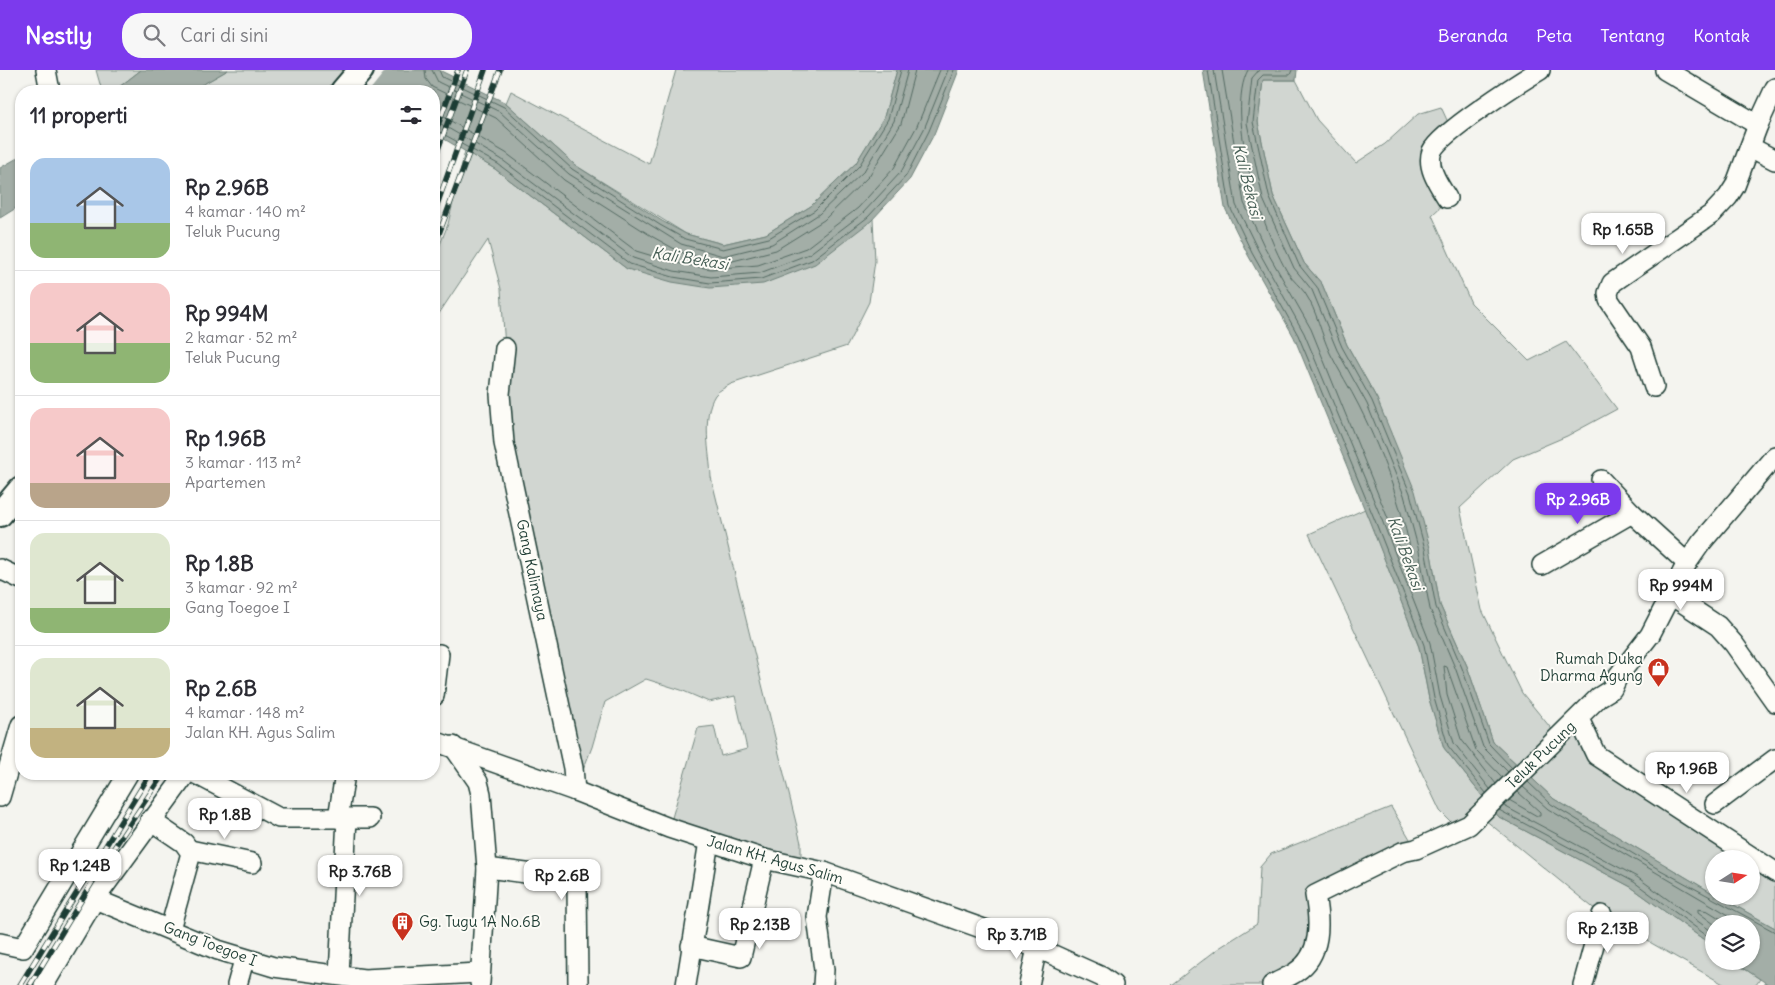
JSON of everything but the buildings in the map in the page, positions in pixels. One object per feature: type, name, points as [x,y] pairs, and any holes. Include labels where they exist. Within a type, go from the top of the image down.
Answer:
[{"type":"main road","points":[[349,85],[361,70]]},
{"type":"main road","points":[[0,514],[15,496]]},
{"type":"street","points":[[46,70],[49,85]]},
{"type":"street","points":[[1447,198],[1432,169],[1432,152],[1438,143],[1452,130],[1540,70]]},
{"type":"street","points":[[1665,70],[1758,124]]},
{"type":"street","points":[[1654,387],[1641,347],[1609,300],[1609,288],[1612,283],[1712,214],[1735,186],[1758,124],[1775,88]]},
{"type":"street","points":[[1750,148],[1775,160]]},
{"type":"street","name":"Gang Kalimaya","points":[[505,348],[500,394],[504,443],[571,759],[575,791]]},
{"type":"street","name":"Teluk Pucung","points":[[1272,985],[1296,972],[1314,954],[1317,940],[1315,895],[1402,852],[1416,849],[1469,825],[1579,719],[1599,697],[1612,689],[1618,676],[1650,635],[1687,563],[1717,521],[1775,456]]},
{"type":"street","points":[[1601,480],[1632,513],[1687,563]]},
{"type":"street","points":[[1542,565],[1632,513]]},
{"type":"street","points":[[0,569],[15,576]]},
{"type":"street","points":[[1671,595],[1718,626],[1734,644],[1775,702]]},
{"type":"street","points":[[1579,719],[1596,755],[1775,872]]},
{"type":"street","name":"Jalan KH. Agus Salim","points":[[440,743],[709,841],[764,859],[824,872],[1040,949],[1102,977],[1113,985]]},
{"type":"street","points":[[0,797],[15,746]]},
{"type":"street","points":[[453,746],[478,782],[481,794],[487,868],[479,979]]},
{"type":"street","points":[[1715,804],[1775,759]]},
{"type":"street","points":[[478,782],[481,769],[488,760]]},
{"type":"street","points":[[0,943],[23,948],[124,780]]},
{"type":"street","points":[[44,985],[95,899],[150,820],[181,780]]},
{"type":"street","points":[[207,780],[279,818],[370,818]]},
{"type":"street","points":[[339,975],[345,780]]},
{"type":"street","points":[[150,820],[184,843],[190,850],[252,863]]},
{"type":"street","points":[[686,985],[709,841]]},
{"type":"street","points":[[170,929],[189,867],[190,850]]},
{"type":"street","points":[[691,946],[742,957],[764,859]]},
{"type":"street","points":[[487,868],[572,879],[577,883],[578,985]]},
{"type":"street","points":[[823,985],[824,970],[817,917],[824,872]]},
{"type":"street","name":"Gang Toegoe I","points":[[95,899],[244,960],[274,967],[364,979],[479,979]]},
{"type":"street","points":[[1583,985],[1602,915]]},
{"type":"street","points":[[1029,985],[1034,958],[1040,949]]},
{"type":"street","points":[[59,985],[61,957]]},
{"type":"street","points":[[237,985],[244,960]]},
{"type":"shaded area","points":[[96,70],[141,70],[122,85],[100,85]]},
{"type":"shaded area","points":[[228,70],[346,70],[366,85],[202,85]]},
{"type":"shaded area","points":[[676,70],[897,70],[884,117],[856,163],[811,206],[766,234],[723,244],[686,234],[575,165],[506,103],[511,91],[649,164]]},
{"type":"shaded area","points":[[1263,80],[1296,80],[1317,120],[1356,163],[1385,144],[1418,114],[1441,107],[1452,131],[1432,152],[1449,199],[1432,215],[1471,303],[1529,361],[1566,342],[1617,409],[1567,436],[1513,459],[1460,508],[1482,610],[1522,693],[1559,738],[1579,719],[1596,755],[1741,850],[1705,850],[1705,889],[1554,799],[1493,742],[1467,666],[1440,605],[1430,548],[1377,399],[1347,345],[1322,284],[1304,263],[1273,195],[1258,122]]},
{"type":"shaded area","points":[[465,151],[495,169],[627,269],[873,219],[875,261],[869,302],[847,346],[731,384],[715,395],[708,414],[707,436],[711,477],[801,843],[801,865],[669,828],[698,728],[714,726],[721,756],[747,749],[735,696],[709,702],[681,690],[646,679],[605,702],[592,747],[575,791],[504,443],[505,348],[501,289],[488,240],[440,312],[440,245],[448,224]]},
{"type":"shaded area","points":[[1365,509],[1419,647],[1429,699],[1444,748],[1499,817],[1631,887],[1705,940],[1705,970],[1746,970],[1760,979],[1756,985],[1725,985],[1602,915],[1479,815],[1459,830],[1440,811],[1309,534]]},
{"type":"shaded area","points":[[1391,807],[1416,849],[1325,889],[1317,941],[1272,985],[1171,985],[1219,948],[1257,924],[1260,867],[1271,854]]},
{"type":"shaded area","points":[[1760,862],[1775,872],[1775,928],[1760,920],[1760,915],[1752,915],[1734,905],[1760,905]]},
{"type":"water","points":[[141,70],[228,70],[202,85],[122,85]]},
{"type":"water","name":"Kali Bekasi","points":[[347,70],[439,70],[506,103],[575,165],[662,221],[686,234],[723,244],[766,234],[811,206],[856,163],[884,117],[897,70],[959,70],[934,134],[910,179],[871,221],[815,264],[763,284],[710,288],[672,282],[627,269],[495,169],[440,137],[440,85],[367,85]]},
{"type":"water","name":"Kali Bekasi","points":[[1203,70],[1297,70],[1296,80],[1263,80],[1258,122],[1273,195],[1304,263],[1322,284],[1347,345],[1377,399],[1415,491],[1430,548],[1440,605],[1467,666],[1493,742],[1554,799],[1705,889],[1705,905],[1734,905],[1752,915],[1705,915],[1705,940],[1631,887],[1499,817],[1444,748],[1429,699],[1419,647],[1369,520],[1294,337],[1248,255],[1225,208]]},
{"type":"water","points":[[15,159],[15,209],[0,218],[0,168]]},
{"type":"water","points":[[1760,920],[1775,928],[1775,985],[1769,985],[1746,970],[1760,970]]},
{"type":"pier","points":[[344,70],[386,70],[374,85],[364,85]]},
{"type":"railway","points":[[440,120],[458,70]]},
{"type":"railway","points":[[440,144],[467,70]]},
{"type":"railway","points":[[440,196],[485,70]]},
{"type":"railway","points":[[440,231],[500,70]]},
{"type":"railway","points":[[20,985],[146,780]]},
{"type":"railway","points":[[30,985],[104,863],[159,780]]},
{"type":"place","name":"Rumah Duka Dharma Agung","points":[[1659,687]]},
{"type":"place","name":"Gg. Tugu 1A No.6B","points":[[403,941]]}]
